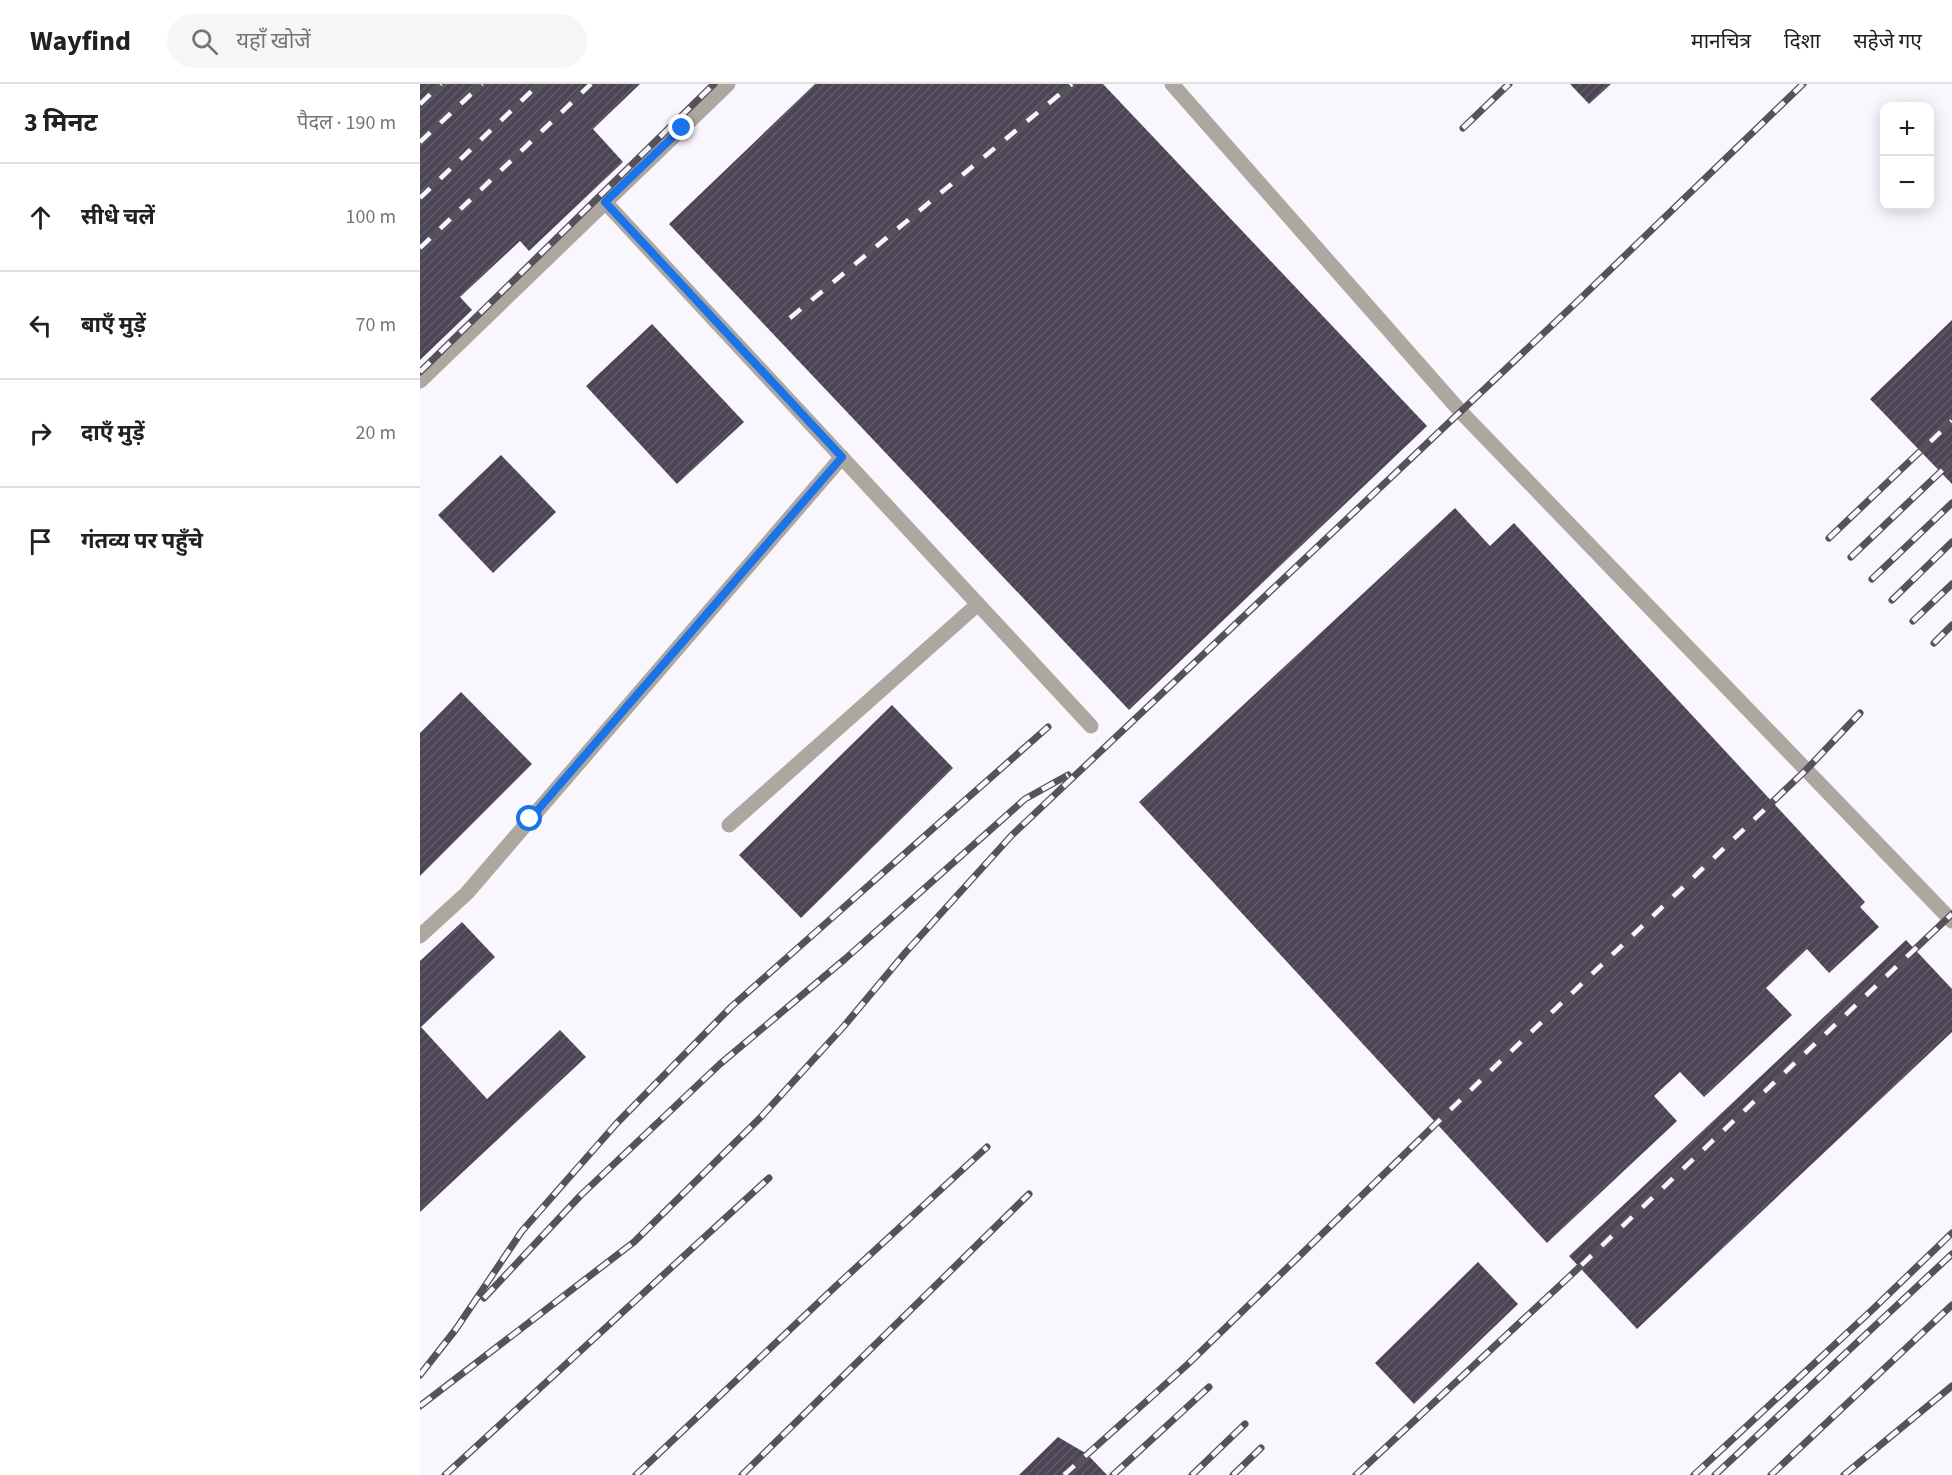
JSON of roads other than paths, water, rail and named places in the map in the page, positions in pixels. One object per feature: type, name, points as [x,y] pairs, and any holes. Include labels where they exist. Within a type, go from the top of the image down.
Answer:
[{"type":"lane","points":[[420,381],[728,84]]},
{"type":"lane","points":[[1172,84],[1461,412],[1952,921]]},
{"type":"lane","points":[[605,202],[1091,726]]},
{"type":"lane","points":[[420,936],[467,893],[842,457]]},
{"type":"lane","points":[[729,825],[978,604]]},
{"type":"railway","points":[[420,104],[441,84]]},
{"type":"railway","points":[[420,142],[482,84]]},
{"type":"railway","points":[[420,198],[539,84]]},
{"type":"railway","points":[[420,248],[591,84]]},
{"type":"railway","points":[[420,372],[714,84]]},
{"type":"railway","points":[[790,318],[1072,84]]},
{"type":"railway","points":[[1463,128],[1509,84]]},
{"type":"railway","points":[[420,1406],[634,1242],[761,1117],[1012,835],[1582,297],[1803,84]]},
{"type":"railway","points":[[1829,538],[1952,421]]},
{"type":"railway","points":[[1851,557],[1952,461]]},
{"type":"railway","points":[[1872,579],[1952,503]]},
{"type":"railway","points":[[1892,600],[1952,542]]},
{"type":"railway","points":[[1913,621],[1952,584]]},
{"type":"railway","points":[[1934,643],[1952,625]]},
{"type":"railway","points":[[1064,1475],[1188,1364],[1806,770],[1860,713]]},
{"type":"railway","points":[[420,1375],[456,1329],[522,1231],[617,1123],[731,1007],[1048,727]]},
{"type":"railway","points":[[484,1298],[580,1196],[720,1064],[845,959],[1025,799],[1068,775]]},
{"type":"railway","points":[[1356,1475],[1952,914]]},
{"type":"railway","points":[[636,1475],[987,1147]]},
{"type":"railway","points":[[445,1475],[769,1178]]},
{"type":"railway","points":[[742,1475],[1029,1194]]},
{"type":"railway","points":[[1694,1475],[1952,1233]]},
{"type":"railway","points":[[1715,1475],[1952,1254]]},
{"type":"railway","points":[[1771,1475],[1952,1305]]},
{"type":"railway","points":[[1844,1475],[1952,1386]]},
{"type":"railway","points":[[1113,1475],[1209,1387]]},
{"type":"railway","points":[[1192,1475],[1245,1424]]},
{"type":"railway","points":[[1233,1475],[1261,1448]]}]
